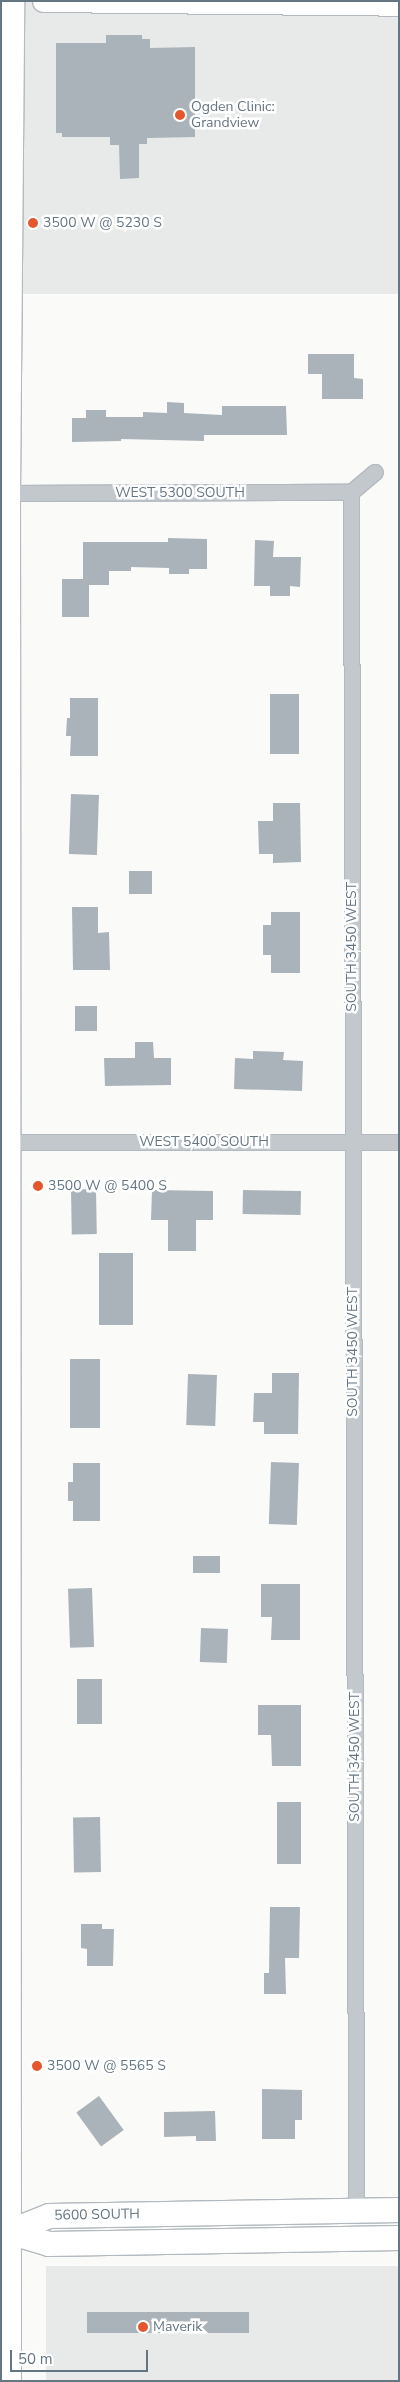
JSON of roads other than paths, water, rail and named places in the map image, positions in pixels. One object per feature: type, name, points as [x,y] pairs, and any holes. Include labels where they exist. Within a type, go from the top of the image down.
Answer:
[{"type":"main road","points":[[9,2381],[5,2232],[5,1600],[10,1142],[5,875],[8,493],[5,177],[12,1]]},
{"type":"main road","name":"5600 SOUTH","points":[[5,2232],[49,2216],[399,2210]]},
{"type":"main road","name":"5600 SOUTH","points":[[5,2232],[49,2244],[399,2238]]},
{"type":"street","points":[[43,1],[399,5]]},
{"type":"street","points":[[351,492],[375,472]]},
{"type":"street","name":"WEST 5300 SOUTH","points":[[8,493],[351,492]]},
{"type":"street","name":"SOUTH 3450 WEST","points":[[351,492],[356,2212]]},
{"type":"street","name":"WEST 5400 SOUTH","points":[[10,1142],[399,1142]]},
{"type":"place","name":"Ogden Clinic: Grandview","points":[[180,115]]},
{"type":"place","name":"3500 W @ 5230 S","points":[[33,223]]},
{"type":"place","name":"3500 W @ 5400 S","points":[[38,1186]]},
{"type":"place","name":"3500 W @ 5565 S","points":[[37,2066]]},
{"type":"place","name":"Maverik","points":[[143,2327]]}]
